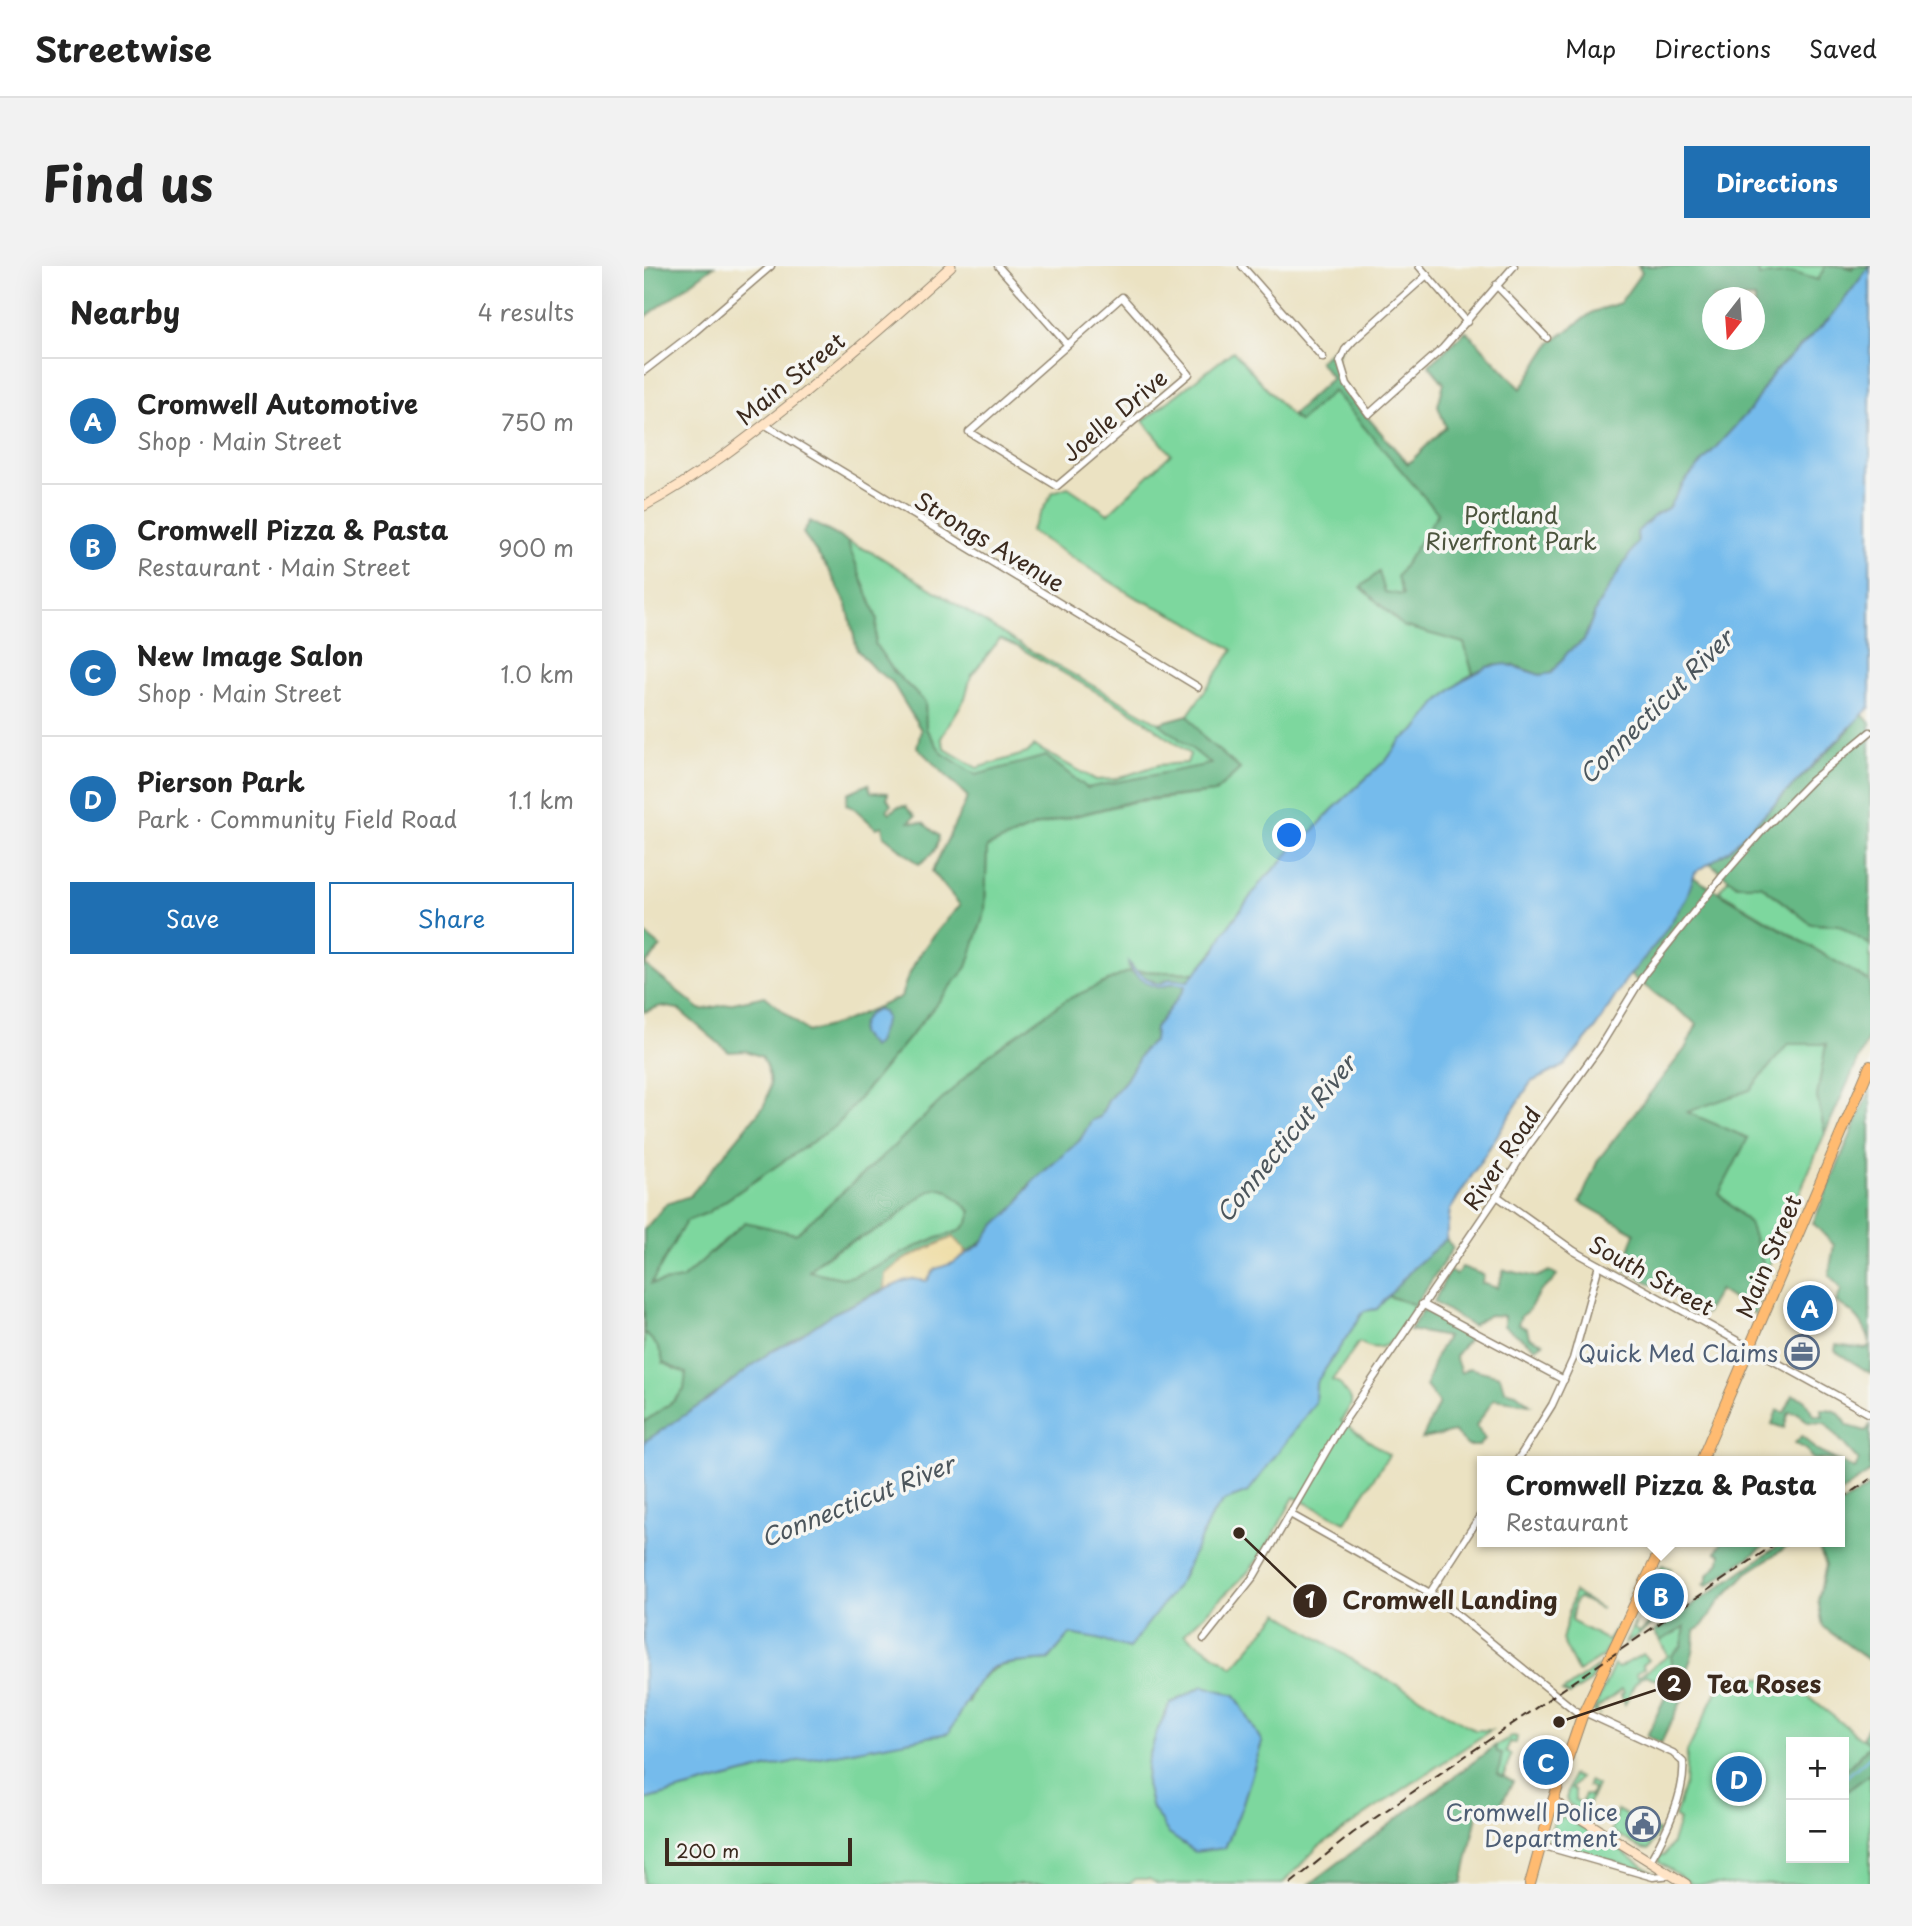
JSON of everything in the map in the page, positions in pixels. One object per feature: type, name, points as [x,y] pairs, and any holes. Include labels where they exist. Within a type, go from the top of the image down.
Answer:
[{"type":"main road","name":"Main Street","points":[[644,506],[700,472],[765,424],[845,359],[947,267]]},
{"type":"main road","name":"Main Street","points":[[1702,1456],[1870,1066]]},
{"type":"main road","points":[[1530,1884],[1553,1801],[1583,1714],[1662,1547]]},
{"type":"main road","points":[[1553,1801],[1686,1884]]},
{"type":"street","points":[[644,371],[771,266]]},
{"type":"street","points":[[998,266],[1067,344]]},
{"type":"street","points":[[1242,266],[1323,358]]},
{"type":"street","points":[[1419,266],[1467,322]]},
{"type":"street","points":[[1427,275],[1353,341],[1340,361],[1347,384],[1369,414],[1443,348],[1514,266]]},
{"type":"street","points":[[1496,285],[1547,338]]},
{"type":"street","name":"Joelle Drive","points":[[1122,297],[1189,374],[1057,486],[969,432],[1067,344],[1122,297]]},
{"type":"street","name":"Strongs Avenue","points":[[765,424],[1198,687]]},
{"type":"street","name":"River Road","points":[[1204,1639],[1254,1576],[1332,1439],[1526,1149],[1599,1048],[1644,973],[1721,878],[1787,805],[1870,732]]},
{"type":"street","name":"South Street","points":[[1497,1196],[1557,1240],[1599,1265],[1749,1350],[1870,1414]]},
{"type":"street","points":[[1520,1456],[1539,1428],[1564,1380],[1581,1336],[1599,1265]]},
{"type":"street","points":[[1422,1304],[1564,1380]]},
{"type":"street","points":[[1290,1514],[1430,1593],[1583,1714],[1673,1753],[1683,1762],[1675,1807],[1650,1861]]},
{"type":"street","points":[[1430,1593],[1477,1521]]},
{"type":"street","points":[[1541,1845],[1653,1877],[1672,1875]]},
{"type":"green space","points":[[650,266],[714,266],[644,318],[644,272]]},
{"type":"green space","points":[[1638,266],[1870,266],[1831,317],[1631,552],[1620,571],[1505,664],[1501,665],[1470,638],[1362,586],[1403,626],[1464,643],[1473,674],[1440,700],[1388,758],[1314,830],[1301,838],[1262,881],[1196,973],[1135,971],[1130,964],[1128,967],[1131,971],[1066,1000],[892,1148],[795,1235],[745,1222],[682,1279],[650,1284],[686,1221],[707,1213],[837,1125],[967,967],[985,911],[987,847],[1035,826],[1133,802],[1215,792],[1240,769],[1204,738],[1188,715],[1233,650],[1185,620],[1135,597],[1030,531],[1053,492],[1068,487],[1108,514],[1171,454],[1143,421],[1233,351],[1295,420],[1292,415],[1332,378],[1319,361],[1343,340],[1334,363],[1340,386],[1408,464],[1446,427],[1438,406],[1444,383],[1429,365],[1466,331],[1521,389],[1551,343],[1593,312],[1620,303],[1642,272]]},
{"type":"green space","name":"Portland Riverfront Park","points":[[1638,266],[1758,266],[1759,276],[1795,273],[1818,280],[1825,266],[1852,269],[1853,266],[1870,266],[1831,317],[1774,372],[1750,410],[1685,481],[1668,508],[1655,515],[1637,532],[1638,541],[1597,607],[1584,640],[1568,652],[1552,673],[1540,675],[1513,665],[1493,665],[1473,674],[1464,643],[1403,626],[1361,587],[1379,572],[1385,592],[1403,595],[1397,577],[1438,513],[1333,391],[1299,422],[1292,415],[1332,378],[1319,361],[1343,340],[1334,363],[1340,386],[1408,464],[1446,427],[1438,406],[1444,383],[1429,365],[1466,331],[1521,389],[1551,343],[1593,312],[1620,303],[1642,272]]},
{"type":"green space","points":[[810,521],[847,541],[877,619],[875,644],[895,673],[925,702],[926,729],[942,753],[976,775],[1046,756],[1087,788],[1211,764],[1159,723],[1188,715],[1204,738],[1240,769],[1215,792],[1137,800],[1035,826],[987,847],[985,911],[967,967],[837,1125],[707,1213],[686,1221],[651,1284],[682,1279],[745,1222],[796,1234],[892,1148],[988,1055],[1066,1000],[1130,971],[1146,982],[1162,986],[1173,983],[1185,986],[1183,991],[1155,1028],[1154,1041],[1144,1049],[1126,1080],[1109,1099],[1100,1117],[1091,1121],[1074,1147],[1030,1184],[1013,1210],[978,1245],[967,1252],[953,1237],[905,1259],[885,1274],[884,1289],[834,1313],[794,1340],[770,1352],[706,1401],[644,1442],[644,1422],[675,1400],[684,1390],[686,1373],[663,1363],[659,1350],[644,1332],[644,1230],[666,1204],[690,1196],[763,1107],[770,1082],[762,1057],[746,1051],[729,1052],[678,1009],[661,1006],[644,1012],[644,933],[661,947],[645,965],[701,1010],[765,996],[808,1032],[840,1023],[901,997],[917,958],[960,905],[932,871],[968,797],[917,747],[921,730],[892,682],[874,669],[857,650],[847,605],[830,572],[803,533]],"holes":[[[938,1188],[948,1191],[971,1211],[968,1223],[959,1231],[926,1242],[855,1276],[842,1278],[809,1271],[838,1248],[883,1227],[925,1194]]]},
{"type":"green space","points":[[847,541],[877,555],[1021,645],[1159,723],[1212,764],[1087,788],[1046,756],[976,776],[942,753],[926,729],[925,702],[895,673],[875,644],[877,619]],"holes":[[[1000,639],[1137,715],[1190,754],[1187,763],[1158,765],[1116,779],[1096,780],[1034,746],[1027,753],[977,768],[945,749],[941,738],[965,698],[971,676]]]},
{"type":"green space","points":[[1862,714],[1870,723],[1870,945],[1838,925],[1811,924],[1761,885],[1737,885],[1710,863],[1729,850]]},
{"type":"green space","points":[[868,784],[871,792],[888,793],[887,798],[891,805],[887,810],[890,813],[897,807],[905,806],[915,816],[909,822],[923,823],[939,836],[933,853],[919,864],[884,836],[882,826],[876,828],[854,808],[846,805],[848,793]]},
{"type":"green space","points":[[1693,877],[1870,982],[1870,1034],[1825,1133],[1817,1097],[1826,1044],[1788,1044],[1750,1090],[1687,1112],[1748,1138],[1719,1194],[1749,1223],[1766,1272],[1755,1314],[1719,1290],[1705,1314],[1623,1268],[1635,1233],[1580,1202],[1598,1160],[1685,1049],[1697,1024],[1630,975],[1674,917]]},
{"type":"green space","points":[[1729,878],[1737,885],[1761,885],[1811,924],[1838,925],[1870,945],[1870,982],[1719,891]]},
{"type":"green space","points":[[1135,971],[1196,973],[1186,982],[1170,979],[1158,984]]},
{"type":"green space","points":[[1788,1043],[1826,1044],[1817,1097],[1825,1133],[1766,1272],[1749,1223],[1719,1194],[1686,1112],[1750,1090]]},
{"type":"green space","points":[[1870,1090],[1870,1343],[1858,1319],[1836,1302],[1841,1290],[1829,1274],[1834,1245],[1813,1223]]},
{"type":"green space","points":[[938,1188],[948,1191],[971,1211],[968,1223],[959,1231],[926,1242],[855,1276],[842,1278],[809,1271],[829,1255],[882,1227],[920,1197]]},
{"type":"green space","points":[[1446,1239],[1453,1248],[1415,1305],[1388,1296],[1413,1268]]},
{"type":"green space","points":[[1462,1267],[1484,1275],[1481,1283],[1497,1288],[1504,1270],[1537,1277],[1550,1271],[1557,1275],[1554,1281],[1537,1295],[1518,1324],[1527,1329],[1529,1337],[1543,1343],[1536,1348],[1504,1326],[1504,1316],[1489,1315],[1472,1326],[1434,1302],[1449,1271],[1456,1275]]},
{"type":"green space","points":[[1388,1296],[1415,1305],[1394,1339],[1379,1347],[1370,1347],[1359,1342],[1332,1380],[1339,1383],[1351,1399],[1351,1405],[1341,1421],[1389,1455],[1345,1522],[1294,1497],[1265,1550],[1247,1573],[1184,1634],[1233,1667],[1279,1613],[1365,1668],[1475,1730],[1491,1730],[1318,1847],[1282,1884],[1158,1884],[1149,1879],[1136,1879],[1129,1884],[644,1884],[644,1800],[777,1765],[968,1702],[982,1678],[990,1671],[1009,1664],[1048,1660],[1070,1634],[1098,1639],[1180,1582],[1211,1516],[1224,1501],[1248,1492],[1315,1403],[1316,1383],[1364,1311],[1377,1309]],"holes":[[[1203,1686],[1235,1695],[1262,1742],[1241,1809],[1225,1848],[1147,1764],[1157,1731],[1170,1704]]]},
{"type":"green space","points":[[1423,1310],[1472,1335],[1455,1356],[1461,1373],[1469,1368],[1500,1376],[1504,1390],[1516,1393],[1530,1404],[1494,1399],[1476,1426],[1485,1439],[1479,1446],[1468,1446],[1454,1432],[1422,1439],[1439,1403],[1426,1386],[1436,1356],[1447,1337],[1410,1330]]},
{"type":"green space","points":[[644,1332],[656,1343],[674,1369],[687,1373],[684,1390],[675,1400],[644,1422]]},
{"type":"green space","points":[[1870,1344],[1870,1373],[1835,1351],[1836,1345],[1866,1349]]},
{"type":"green space","points":[[1793,1395],[1804,1399],[1814,1415],[1823,1416],[1821,1409],[1831,1410],[1840,1415],[1848,1426],[1866,1431],[1870,1425],[1870,1472],[1845,1490],[1845,1464],[1855,1469],[1859,1461],[1825,1423],[1808,1422],[1798,1413],[1789,1412],[1784,1428],[1772,1424],[1777,1410],[1784,1413]]},
{"type":"green space","points":[[1802,1436],[1827,1456],[1810,1456],[1807,1450],[1795,1443]]},
{"type":"green space","points":[[1870,1486],[1870,1661],[1823,1627],[1818,1600],[1826,1565],[1818,1547],[1845,1547],[1845,1502]]},
{"type":"green space","points":[[1719,1547],[1763,1547],[1707,1586],[1704,1584],[1708,1575],[1720,1562],[1721,1554],[1716,1552]]},
{"type":"green space","points":[[1777,1547],[1786,1547],[1747,1573],[1720,1601],[1702,1626],[1694,1631],[1692,1655],[1675,1694],[1683,1698],[1661,1743],[1647,1736],[1666,1695],[1660,1682],[1673,1670],[1671,1656],[1682,1646],[1685,1627],[1660,1641],[1654,1632]]},
{"type":"green space","points":[[1662,1565],[1671,1569],[1663,1589],[1681,1604],[1625,1644],[1636,1620],[1634,1629],[1639,1632],[1676,1603],[1653,1585]]},
{"type":"green space","points":[[1574,1592],[1602,1609],[1579,1598],[1575,1601],[1571,1621],[1607,1640],[1617,1626],[1603,1656],[1578,1672],[1562,1640]]},
{"type":"green space","points":[[1685,1626],[1682,1646],[1673,1670],[1660,1682],[1647,1675],[1643,1677],[1633,1686],[1625,1704],[1621,1695],[1624,1693],[1622,1689],[1596,1709],[1600,1715],[1593,1711],[1614,1665],[1618,1668],[1643,1654],[1648,1660],[1642,1665],[1644,1668],[1636,1674],[1638,1677],[1668,1656],[1660,1641]]},
{"type":"green space","points":[[1597,1667],[1591,1681],[1569,1695],[1562,1692]]},
{"type":"green space","points":[[1741,1675],[1793,1685],[1870,1745],[1849,1767],[1849,1737],[1786,1737],[1786,1863],[1849,1863],[1849,1789],[1870,1774],[1870,1884],[1692,1884],[1659,1862],[1659,1855],[1664,1856],[1672,1843],[1679,1820],[1675,1817],[1685,1784],[1687,1752],[1724,1677]]},
{"type":"green space","points":[[1870,1724],[1870,1745],[1862,1738]]},
{"type":"green space","points":[[1513,1736],[1517,1737],[1516,1743],[1510,1742],[1506,1751],[1511,1755],[1503,1778],[1498,1774],[1502,1753],[1497,1752],[1495,1746]]},
{"type":"green space","points":[[1870,1745],[1870,1774],[1849,1789],[1849,1767]]},
{"type":"green space","points":[[1495,1746],[1497,1752],[1502,1753],[1498,1774],[1513,1782],[1502,1802],[1513,1815],[1479,1806],[1462,1884],[1310,1884]]},
{"type":"green space","points":[[1572,1775],[1580,1778],[1571,1789],[1575,1791],[1575,1800],[1582,1803],[1585,1794],[1590,1796],[1593,1788],[1588,1786],[1589,1781],[1597,1785],[1584,1814],[1566,1799]]},
{"type":"green space","points":[[1617,1810],[1630,1817],[1624,1827],[1648,1842],[1655,1829],[1659,1831],[1649,1850],[1642,1849],[1612,1831]]},
{"type":"green space","points":[[1564,1817],[1600,1837],[1655,1874],[1549,1843],[1554,1821]]},
{"type":"sand","points":[[953,1237],[967,1252],[956,1261],[944,1268],[935,1269],[927,1281],[912,1279],[884,1289],[885,1274],[905,1259]]},
{"type":"water","name":"Connecticut River","points":[[1870,266],[1870,707],[1729,850],[1695,873],[1686,899],[1660,939],[1625,981],[1595,1029],[1564,1066],[1531,1082],[1450,1210],[1446,1239],[1413,1268],[1377,1309],[1364,1311],[1316,1383],[1315,1403],[1248,1492],[1224,1501],[1211,1516],[1180,1582],[1129,1648],[1070,1634],[1048,1660],[1003,1664],[992,1668],[968,1698],[949,1733],[777,1765],[644,1800],[644,1442],[706,1401],[770,1352],[794,1340],[834,1313],[904,1281],[927,1281],[935,1269],[953,1263],[981,1244],[992,1228],[1015,1207],[1032,1182],[1080,1140],[1091,1121],[1100,1117],[1109,1099],[1126,1080],[1144,1049],[1154,1041],[1155,1028],[1183,991],[1185,986],[1179,984],[1157,987],[1148,984],[1135,974],[1128,962],[1154,983],[1160,984],[1170,979],[1188,981],[1215,951],[1223,934],[1262,881],[1301,838],[1314,830],[1388,758],[1401,740],[1415,731],[1437,703],[1463,680],[1487,667],[1506,664],[1540,675],[1552,673],[1568,652],[1584,640],[1597,607],[1638,541],[1637,532],[1655,515],[1668,508],[1685,481],[1750,410],[1774,372],[1831,317]]},
{"type":"water","points":[[877,1010],[883,1012],[886,1018],[877,1043],[872,1047],[860,1034],[860,1030],[864,1019]]},
{"type":"water","points":[[1203,1686],[1235,1695],[1262,1742],[1241,1809],[1225,1848],[1195,1852],[1169,1834],[1152,1808],[1146,1785],[1147,1764],[1157,1731],[1170,1704]]},
{"type":"waterway","points":[[1870,1643],[1870,1649]]},
{"type":"waterway","points":[[1849,1775],[1870,1756]]},
{"type":"railway","points":[[1845,1496],[1870,1479]]},
{"type":"railway","points":[[1290,1884],[1353,1833],[1771,1547]]},
{"type":"place","name":"Cromwell Automotive","points":[[1810,1308]]},
{"type":"place","name":"Quick Med Claims","points":[[1802,1352]]},
{"type":"place","name":"Cromwell Landing","points":[[1239,1533]]},
{"type":"place","name":"Cromwell Pizza & Pasta","points":[[1661,1596]]},
{"type":"place","name":"Tea Roses","points":[[1559,1722]]},
{"type":"place","name":"New Image Salon","points":[[1546,1762]]},
{"type":"place","name":"Pierson Park","points":[[1739,1779]]},
{"type":"place","name":"Cromwell Police Department","points":[[1643,1824]]}]
